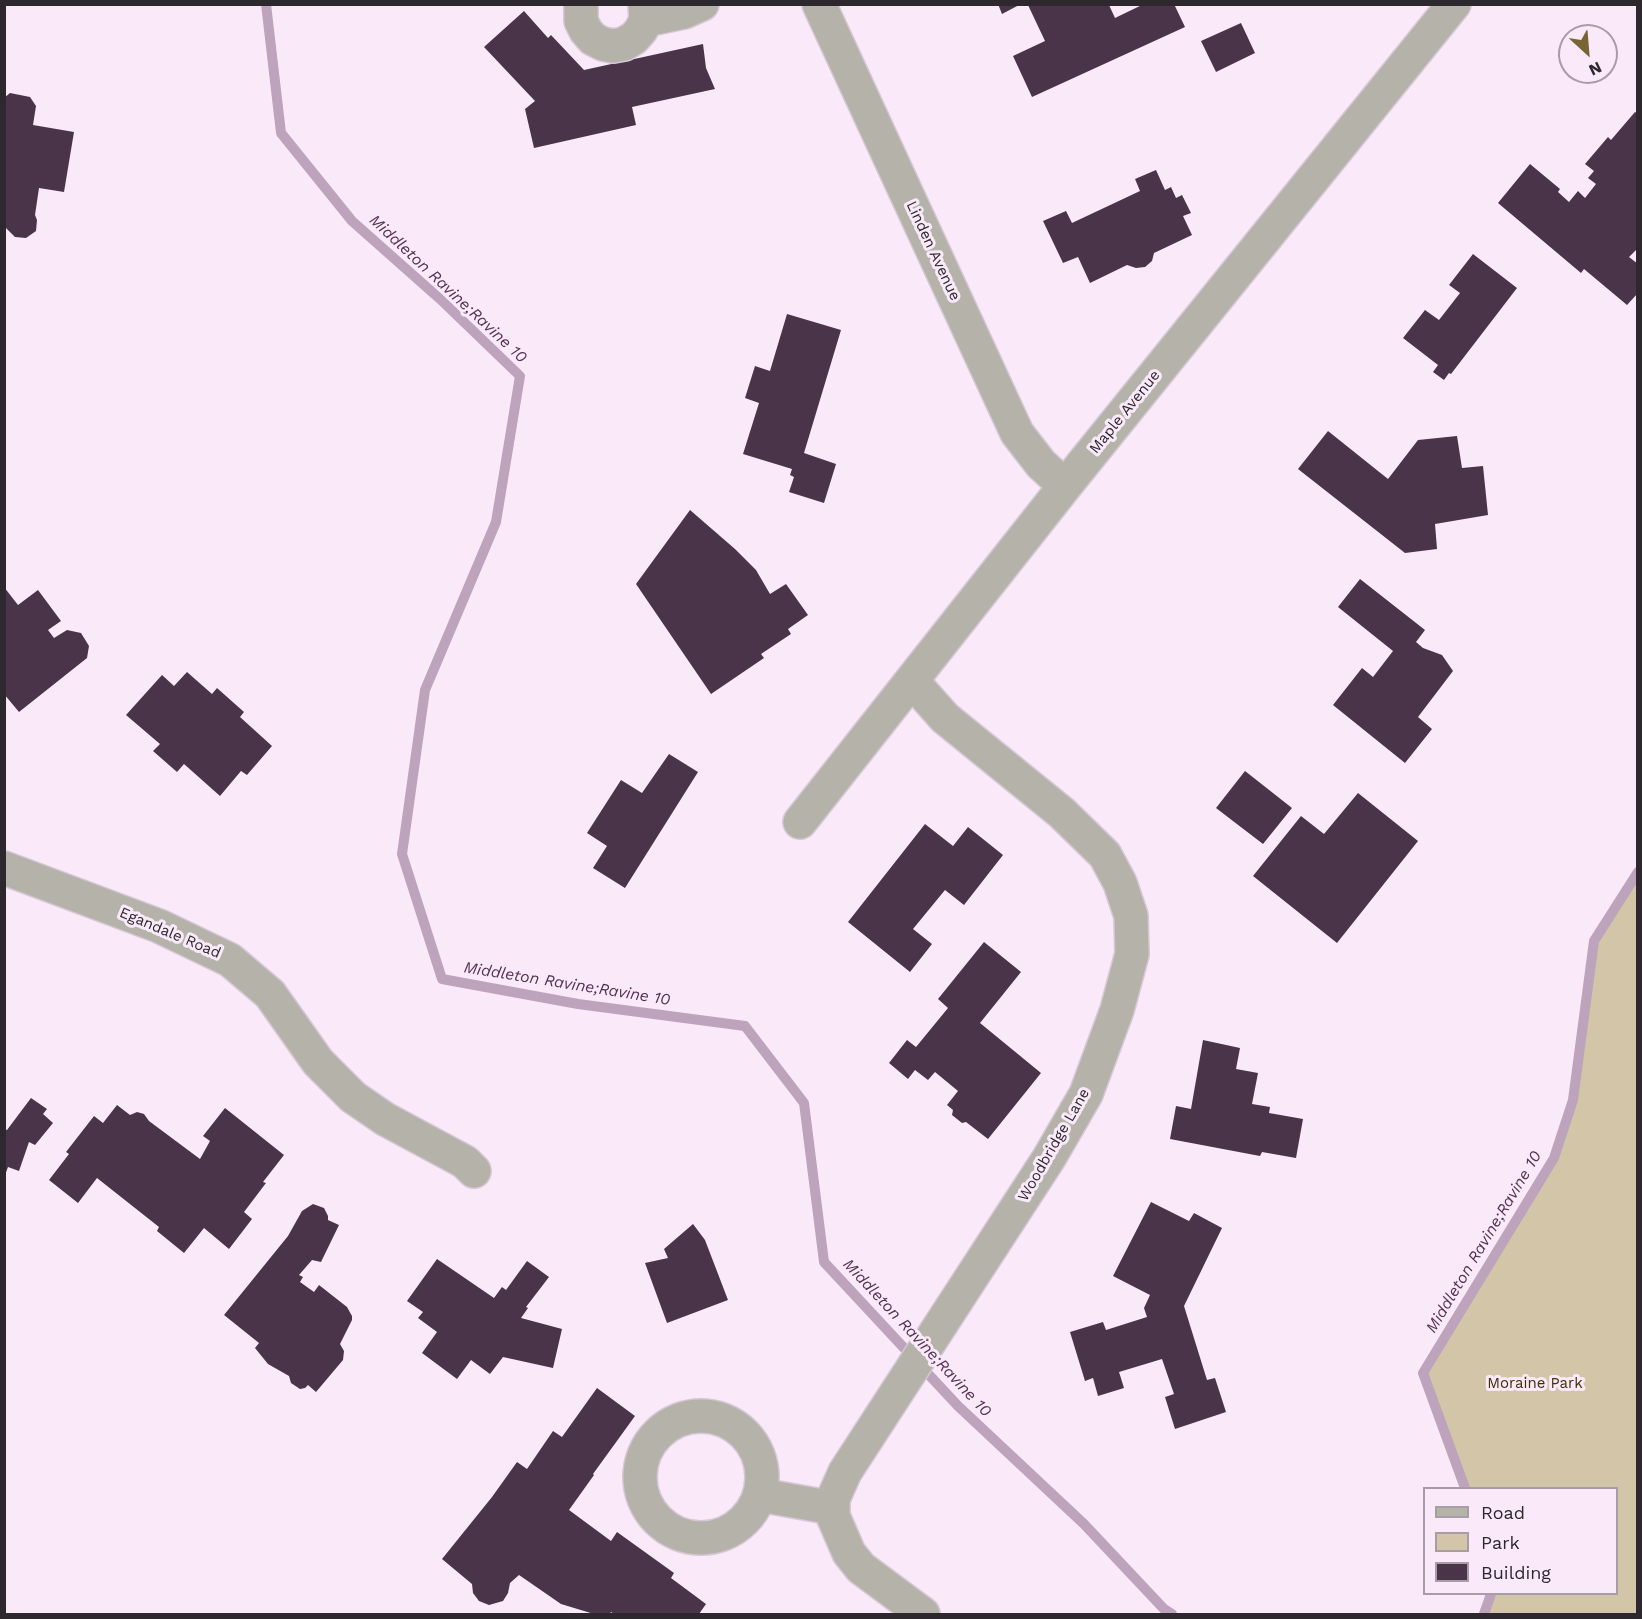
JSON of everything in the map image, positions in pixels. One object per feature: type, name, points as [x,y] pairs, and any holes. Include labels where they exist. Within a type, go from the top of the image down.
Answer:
[{"type":"street","points":[[581,4],[581,21],[586,31],[593,39],[613,46],[624,44],[634,38],[641,30],[645,12],[684,12],[702,4]]},
{"type":"street","name":"Linden Avenue","points":[[819,4],[1017,433],[1041,464],[1065,486]]},
{"type":"street","name":"Maple Avenue","points":[[800,822],[1065,486],[1454,4]]},
{"type":"street","name":"Woodbridge Lane","points":[[833,1508],[833,1499],[845,1472],[1049,1158],[1086,1094],[1117,1010],[1132,954],[1131,916],[1120,883],[1105,855],[1062,813],[945,718],[912,681]]},
{"type":"street","name":"Egandale Road","points":[[4,868],[159,926],[230,960],[270,994],[318,1062],[353,1097],[385,1119],[465,1162],[474,1171]]},
{"type":"street","points":[[760,1495],[833,1508],[833,1516],[849,1553],[861,1568],[923,1614]]},
{"type":"green space","name":"Moraine Park","points":[[1637,870],[1637,1614],[1484,1614],[1491,1595],[1618,1595],[1618,1487],[1465,1487],[1423,1373],[1554,1158],[1573,1100],[1594,941]]},
{"type":"building","points":[[998,4],[1021,4],[1002,14]]},
{"type":"building","points":[[1144,4],[1174,4],[1185,27],[1032,97],[1013,56],[1045,41],[1028,5],[1109,5],[1115,18]]},
{"type":"building","points":[[524,11],[548,38],[551,35],[584,70],[703,44],[706,68],[715,89],[632,107],[636,125],[534,148],[525,109],[535,101],[484,47]]},
{"type":"building","points":[[1241,23],[1255,53],[1216,72],[1201,41]]},
{"type":"building","points":[[10,93],[30,97],[36,106],[33,125],[74,132],[64,192],[39,188],[35,215],[36,231],[26,238],[15,237],[4,226],[4,98]]},
{"type":"building","points":[[1635,112],[1638,114],[1638,248],[1629,257],[1638,264],[1638,293],[1627,305],[1584,269],[1581,273],[1498,203],[1530,164],[1560,189],[1558,192],[1569,202],[1578,191],[1585,198],[1596,184],[1588,178],[1594,171],[1585,164],[1608,137],[1611,140]]},
{"type":"building","points":[[1156,170],[1165,190],[1171,187],[1176,198],[1182,195],[1191,213],[1183,216],[1192,235],[1154,253],[1152,261],[1145,267],[1136,268],[1127,265],[1090,283],[1078,257],[1063,263],[1043,221],[1066,211],[1072,223],[1140,191],[1135,179]]},
{"type":"building","points":[[1473,254],[1517,288],[1444,380],[1433,372],[1438,365],[1403,338],[1425,310],[1439,320],[1460,293],[1449,285]]},
{"type":"building","points":[[787,314],[841,330],[804,453],[836,464],[824,503],[789,492],[794,477],[790,475],[792,469],[743,454],[759,403],[745,398],[755,366],[770,371]]},
{"type":"building","points":[[1328,431],[1388,479],[1418,440],[1457,436],[1462,468],[1483,466],[1488,515],[1435,524],[1437,549],[1405,553],[1298,469]]},
{"type":"building","points":[[690,510],[756,570],[770,594],[786,584],[808,615],[788,629],[791,634],[761,654],[764,658],[711,694],[636,584]]},
{"type":"building","points":[[1360,579],[1425,630],[1416,642],[1423,648],[1442,655],[1453,671],[1418,717],[1432,729],[1405,763],[1333,705],[1362,668],[1373,677],[1393,651],[1338,607]]},
{"type":"building","points":[[4,587],[18,605],[38,590],[61,621],[48,630],[54,638],[67,630],[81,633],[89,646],[87,658],[19,712],[4,694]]},
{"type":"building","points":[[187,672],[212,694],[217,688],[244,712],[240,717],[272,746],[247,775],[241,771],[220,796],[184,764],[177,772],[153,751],[160,744],[126,715],[162,675],[174,686]]},
{"type":"building","points":[[669,754],[698,772],[625,888],[593,868],[607,846],[587,833],[621,780],[642,793]]},
{"type":"building","points":[[1245,771],[1292,808],[1263,844],[1216,808]]},
{"type":"building","points":[[1358,793],[1418,841],[1337,943],[1253,876],[1301,816],[1324,834]]},
{"type":"building","points":[[925,824],[953,846],[968,827],[1003,855],[964,905],[945,890],[913,929],[932,944],[910,972],[848,922]]},
{"type":"building","points":[[984,942],[1021,972],[980,1023],[1041,1073],[988,1139],[966,1122],[962,1123],[952,1115],[953,1110],[947,1105],[958,1091],[935,1072],[928,1080],[915,1070],[908,1079],[889,1063],[907,1040],[916,1047],[948,1008],[938,999]]},
{"type":"building","points":[[1203,1040],[1240,1048],[1236,1069],[1258,1073],[1252,1104],[1270,1107],[1269,1113],[1303,1119],[1296,1158],[1262,1152],[1260,1156],[1170,1139],[1176,1106],[1191,1109]]},
{"type":"building","points":[[31,1098],[47,1109],[43,1114],[53,1123],[35,1145],[29,1142],[19,1171],[8,1167],[4,1178],[4,1129],[7,1130]]},
{"type":"building","points":[[117,1105],[130,1115],[137,1112],[144,1114],[149,1121],[200,1159],[210,1141],[203,1136],[225,1108],[284,1155],[244,1212],[252,1219],[229,1249],[204,1228],[184,1253],[157,1231],[159,1227],[97,1178],[78,1203],[49,1180],[69,1154],[66,1152],[94,1116],[103,1123]]},
{"type":"building","points":[[1151,1202],[1189,1221],[1194,1213],[1222,1228],[1184,1306],[1207,1380],[1215,1378],[1226,1412],[1175,1429],[1165,1397],[1174,1394],[1162,1359],[1119,1372],[1124,1388],[1098,1396],[1093,1378],[1085,1381],[1070,1332],[1103,1322],[1106,1330],[1147,1317],[1144,1308],[1150,1295],[1113,1276]]},
{"type":"building","points":[[313,1204],[324,1208],[328,1220],[339,1225],[321,1262],[312,1260],[299,1275],[303,1277],[300,1282],[314,1292],[319,1285],[347,1307],[352,1316],[340,1344],[344,1351],[343,1360],[316,1392],[308,1385],[300,1389],[291,1383],[289,1376],[268,1364],[255,1348],[259,1343],[224,1315],[288,1236],[302,1211]]},
{"type":"building","points":[[693,1224],[705,1240],[728,1300],[667,1323],[645,1263],[668,1258],[664,1249]]},
{"type":"building","points":[[437,1259],[494,1298],[502,1287],[506,1290],[527,1261],[549,1277],[526,1307],[528,1308],[521,1318],[562,1329],[553,1368],[503,1357],[490,1374],[471,1360],[457,1379],[422,1353],[437,1332],[418,1318],[423,1312],[407,1301]]},
{"type":"building","points":[[597,1388],[635,1416],[569,1510],[611,1541],[617,1532],[674,1573],[671,1578],[706,1604],[699,1614],[614,1614],[611,1612],[610,1614],[594,1614],[561,1604],[519,1575],[510,1583],[503,1601],[489,1605],[479,1601],[473,1593],[472,1584],[442,1559],[517,1462],[527,1469],[553,1431],[562,1437]]},
{"type":"waterway","name":"Middleton Ravine;Ravine 10","points":[[266,4],[281,133],[352,221],[440,299],[520,376],[496,522],[425,690],[402,854],[442,979],[578,1004],[745,1026],[804,1103],[824,1262],[958,1406],[1084,1524],[1164,1609],[1172,1614]]},
{"type":"waterway","name":"Middleton Ravine;Ravine 10","points":[[1465,1487],[1423,1373],[1554,1158],[1573,1100],[1594,941],[1638,872]]},
{"type":"waterway","name":"Middleton Ravine;Ravine 10","points":[[1484,1614],[1491,1595]]}]
